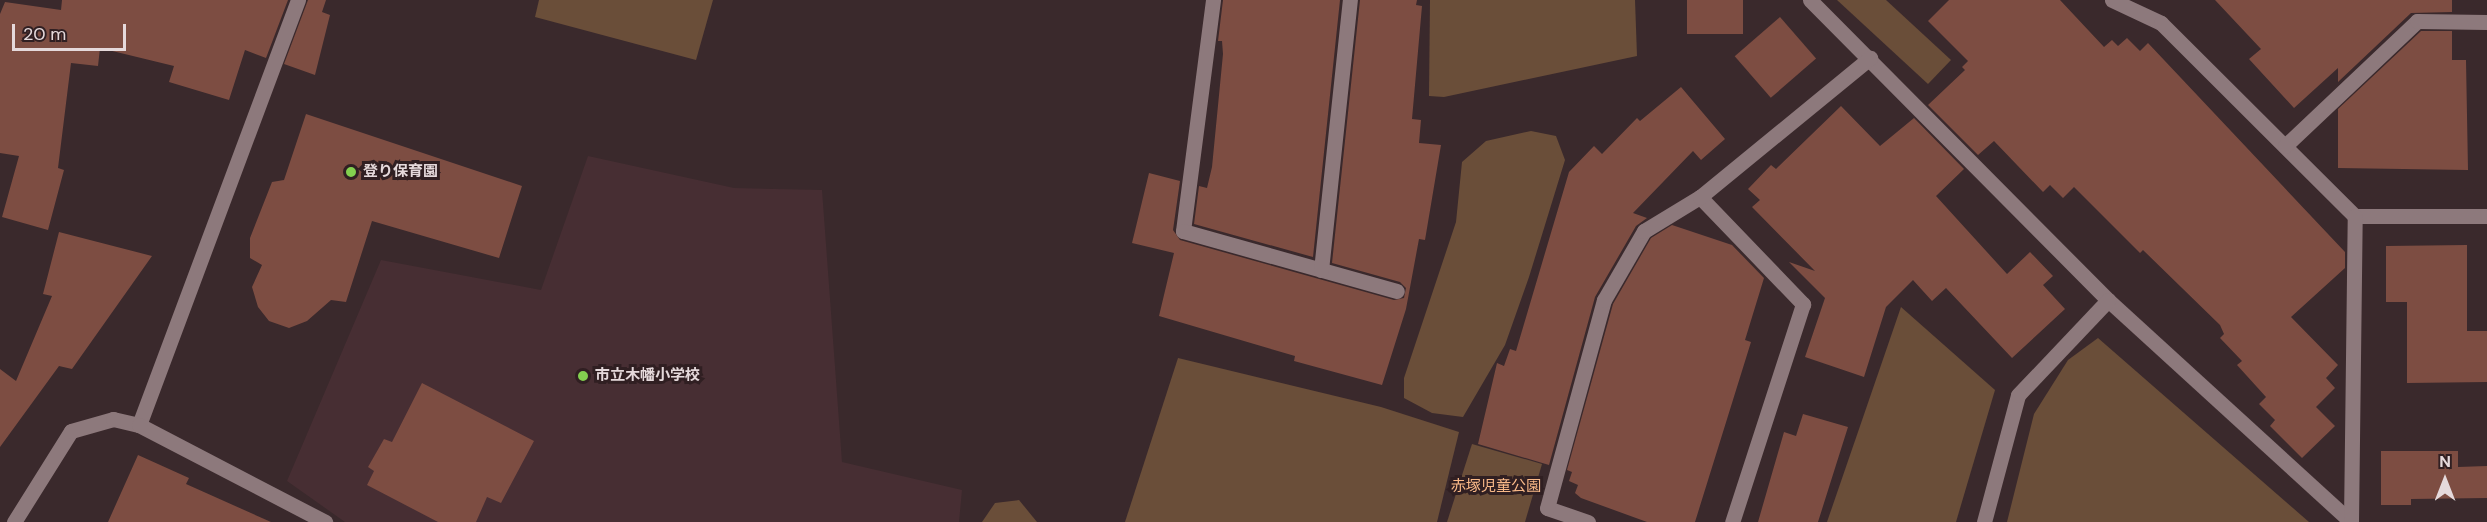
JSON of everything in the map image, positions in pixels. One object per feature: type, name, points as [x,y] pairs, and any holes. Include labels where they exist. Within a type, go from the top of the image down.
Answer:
[{"type":"street","points":[[140,425],[298,0]]},
{"type":"street","points":[[1213,0],[1183,231],[1397,291]]},
{"type":"street","points":[[1321,270],[1350,0]]},
{"type":"street","points":[[1810,0],[2108,300],[2351,522]]},
{"type":"street","points":[[2112,0],[2161,23],[2355,216],[2487,216]]},
{"type":"street","points":[[2285,146],[2417,21],[2487,22]]},
{"type":"street","points":[[1588,522],[1547,508],[1604,300],[1644,231],[1700,197],[1870,58]]},
{"type":"street","points":[[1700,197],[1803,304],[1732,522]]},
{"type":"street","points":[[2351,522],[2355,216]]},
{"type":"street","points":[[1984,522],[2018,395],[2108,300]]},
{"type":"street","points":[[14,522],[71,431],[112,419],[140,425],[325,522]]},
{"type":"shaded area","name":"市立木幡小学校","points":[[588,156],[734,188],[822,190],[842,462],[962,490],[959,522],[345,522],[287,481],[381,260],[541,290]]},
{"type":"green space","points":[[539,0],[713,0],[696,60],[535,17]]},
{"type":"green space","points":[[1430,0],[1635,0],[1637,56],[1444,97],[1429,96]]},
{"type":"green space","points":[[1837,0],[1886,0],[1951,60],[1928,84]]},
{"type":"green space","points":[[1531,131],[1556,136],[1565,160],[1529,277],[1505,345],[1463,417],[1432,413],[1404,398],[1404,378],[1456,222],[1462,162],[1486,141]]},
{"type":"green space","points":[[1901,307],[1995,390],[1956,522],[1827,522]]},
{"type":"green space","points":[[2098,338],[2309,522],[2007,522],[2034,414],[2068,360]]},
{"type":"green space","points":[[1178,358],[1381,407],[1459,432],[1437,522],[1125,522]]},
{"type":"green space","name":"赤塚児童公園","points":[[1472,444],[1542,464],[1525,522],[1447,522]]},
{"type":"green space","points":[[1019,500],[1037,522],[982,522],[995,503]]},
{"type":"building","points":[[62,0],[288,0],[266,58],[245,50],[229,100],[169,82],[174,66],[100,48],[98,66],[71,63],[58,168],[64,170],[48,230],[2,217],[19,156],[0,153],[0,14],[5,2],[61,10]]},
{"type":"building","points":[[308,0],[326,0],[322,12],[330,15],[315,75],[284,64]]},
{"type":"building","points":[[1223,0],[1340,0],[1313,257],[1194,224],[1199,186],[1207,188],[1212,167],[1223,54],[1222,41],[1218,41]]},
{"type":"building","points":[[1360,0],[1417,0],[1416,5],[1422,6],[1412,119],[1421,120],[1419,143],[1441,145],[1425,240],[1419,239],[1406,309],[1382,385],[1294,361],[1295,356],[1159,316],[1174,253],[1132,243],[1149,173],[1180,181],[1173,230],[1180,240],[1394,300],[1404,298],[1406,288],[1400,282],[1332,263]]},
{"type":"building","points":[[1687,0],[1743,0],[1743,34],[1687,34]]},
{"type":"building","points":[[1949,0],[2060,0],[2104,47],[2112,40],[2118,46],[2127,38],[2140,51],[2148,43],[2345,252],[2345,268],[2291,317],[2338,365],[2326,378],[2335,388],[2316,407],[2335,426],[2302,458],[2270,426],[2275,420],[2259,404],[2266,397],[2237,365],[2242,361],[2220,338],[2224,334],[2220,325],[2143,250],[2140,253],[2074,187],[2063,198],[2050,185],[2043,192],[1994,141],[1978,155],[1928,105],[1965,70],[1962,67],[1968,61],[1928,21]]},
{"type":"building","points":[[2215,0],[2452,0],[2452,12],[2411,13],[2338,82],[2338,68],[2294,108],[2249,59],[2261,49]]},
{"type":"building","points":[[1780,17],[1816,59],[1771,98],[1735,56]]},
{"type":"building","points":[[2421,31],[2452,31],[2452,60],[2466,60],[2468,170],[2338,168],[2338,109]]},
{"type":"building","points":[[1681,87],[1725,139],[1701,160],[1693,151],[1633,213],[1647,218],[1636,226],[1595,297],[1549,465],[1478,444],[1497,363],[1504,366],[1510,349],[1516,351],[1569,172],[1594,146],[1602,154],[1637,118],[1640,121]]},
{"type":"building","points":[[1841,106],[1880,146],[1914,118],[1964,169],[1936,196],[2007,274],[2030,252],[2053,276],[2043,285],[2065,309],[2012,358],[1946,288],[1932,301],[1913,280],[1886,307],[1864,377],[1805,357],[1825,298],[1789,262],[1815,271],[1752,207],[1760,200],[1748,189],[1771,165],[1776,169]]},
{"type":"building","points":[[306,114],[522,186],[499,258],[372,221],[346,302],[331,300],[307,321],[289,328],[269,321],[258,307],[252,287],[262,265],[250,258],[250,238],[272,182],[284,180]]},
{"type":"building","points":[[1672,225],[1732,245],[1764,278],[1745,340],[1751,342],[1695,522],[1647,522],[1581,498],[1575,493],[1578,485],[1569,481],[1572,472],[1567,470],[1613,304],[1651,238]]},
{"type":"building","points":[[59,232],[152,256],[72,369],[59,366],[0,447],[0,369],[16,381],[52,296],[43,294]]},
{"type":"building","points":[[2467,245],[2467,331],[2487,331],[2487,382],[2407,383],[2407,302],[2386,302],[2386,246]]},
{"type":"building","points":[[422,383],[534,441],[501,503],[487,497],[476,522],[438,522],[367,485],[374,471],[368,467],[384,439],[392,442]]},
{"type":"building","points":[[1803,414],[1848,427],[1818,522],[1758,522],[1784,432],[1796,436]]},
{"type":"building","points":[[2381,451],[2458,451],[2458,467],[2487,466],[2487,498],[2411,499],[2411,505],[2381,505]]},
{"type":"building","points":[[138,455],[189,478],[186,484],[271,522],[108,522]]},
{"type":"place","name":"登り保育園","points":[[351,172]]},
{"type":"place","name":"市立木幡小学校","points":[[583,376]]}]
